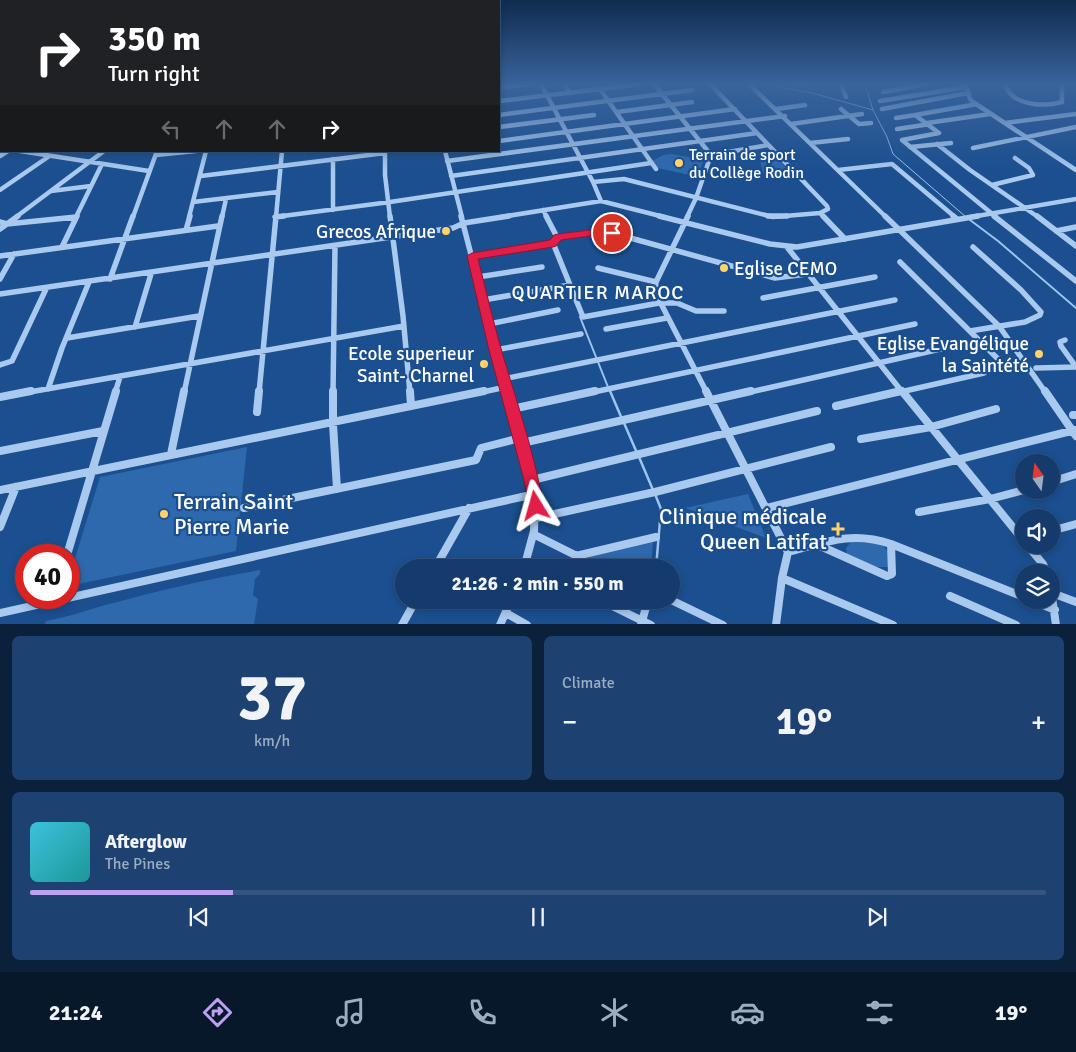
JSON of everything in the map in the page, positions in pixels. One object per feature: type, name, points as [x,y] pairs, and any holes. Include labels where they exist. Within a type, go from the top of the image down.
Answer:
[{"type":"street","points":[[556,113],[594,182],[601,201]]},
{"type":"street","points":[[618,113],[656,169]]},
{"type":"street","points":[[677,113],[711,155],[711,163],[656,282],[655,292],[788,552],[782,578],[776,624]]},
{"type":"street","points":[[500,140],[707,113]]},
{"type":"street","points":[[594,182],[624,179],[773,217],[820,212],[828,209],[739,113]]},
{"type":"street","points":[[767,508],[1075,432],[999,326],[781,113]]},
{"type":"street","points":[[845,113],[859,124],[871,123]]},
{"type":"street","points":[[896,118],[925,113]]},
{"type":"street","points":[[791,124],[862,114]]},
{"type":"street","points":[[897,129],[990,114],[1076,170]]},
{"type":"street","points":[[1005,123],[1076,114]]},
{"type":"street","points":[[500,127],[594,115]]},
{"type":"street","points":[[915,115],[939,133],[902,139],[1076,281]]},
{"type":"street","points":[[448,162],[785,116]]},
{"type":"street","points":[[972,148],[1076,127]]},
{"type":"street","points":[[452,176],[757,133]]},
{"type":"street","points":[[810,143],[848,139]]},
{"type":"street","points":[[910,147],[951,143]]},
{"type":"street","points":[[937,144],[1076,246]]},
{"type":"street","points":[[711,155],[768,145]]},
{"type":"street","points":[[25,152],[150,171]]},
{"type":"street","points":[[0,229],[103,152]]},
{"type":"street","points":[[110,279],[157,153],[176,152]]},
{"type":"street","points":[[186,230],[206,152]]},
{"type":"street","points":[[257,412],[282,152]]},
{"type":"street","points":[[201,176],[385,152],[386,177],[404,326],[410,406]]},
{"type":"street","points":[[445,152],[495,350],[535,494],[535,536],[529,559]]},
{"type":"street","points":[[0,190],[48,157]]},
{"type":"street","points":[[992,184],[1033,174],[1029,168],[1015,158]]},
{"type":"street","points":[[332,210],[333,159]]},
{"type":"street","points":[[275,218],[651,163]]},
{"type":"street","points":[[62,247],[102,164]]},
{"type":"street","points":[[838,170],[892,164],[956,219]]},
{"type":"street","points":[[51,191],[91,186]]},
{"type":"street","points":[[193,202],[278,192]]},
{"type":"street","points":[[171,454],[218,226],[226,199]]},
{"type":"street","points":[[0,294],[151,274],[456,228],[464,223],[601,201],[787,247],[806,246],[1076,199]]},
{"type":"street","points":[[544,210],[558,237]]},
{"type":"street","points":[[820,212],[845,239]]},
{"type":"street","points":[[0,222],[7,224],[76,217]]},
{"type":"street","points":[[0,256],[218,226]]},
{"type":"street","points":[[1056,231],[1076,227]]},
{"type":"street","points":[[472,256],[553,243],[558,237],[605,231],[775,278],[808,274]]},
{"type":"street","points":[[553,243],[583,317],[659,302],[677,303],[696,311],[724,311]]},
{"type":"street","points":[[335,246],[333,424],[337,489]]},
{"type":"street","points":[[787,247],[818,288],[1015,530]]},
{"type":"street","points":[[970,331],[1032,319],[1040,315],[1041,312],[1021,290],[974,247]]},
{"type":"street","points":[[0,279],[14,254]]},
{"type":"street","points":[[900,262],[998,358]]},
{"type":"street","points":[[478,277],[542,267]]},
{"type":"street","points":[[598,268],[656,282]]},
{"type":"street","points":[[135,327],[151,274]]},
{"type":"street","points":[[763,298],[875,277]]},
{"type":"street","points":[[48,389],[62,348],[89,282]]},
{"type":"street","points":[[483,300],[570,284]]},
{"type":"street","points":[[0,365],[12,360],[46,289]]},
{"type":"street","points":[[503,378],[895,300]]},
{"type":"street","points":[[489,324],[558,310]]},
{"type":"street","points":[[67,338],[199,316]]},
{"type":"street","points":[[606,329],[667,318]]},
{"type":"street","points":[[512,409],[915,324]]},
{"type":"street","points":[[0,397],[404,326]]},
{"type":"street","points":[[495,350],[581,334]]},
{"type":"street","points":[[1065,340],[1060,342],[1061,346],[1076,367]]},
{"type":"street","points":[[244,508],[476,460],[481,448],[711,401],[958,346]]},
{"type":"street","points":[[1036,368],[1076,367]]},
{"type":"street","points":[[836,406],[984,373]]},
{"type":"street","points":[[70,544],[120,377]]},
{"type":"street","points":[[0,490],[171,454],[333,424],[506,387]]},
{"type":"street","points":[[861,439],[931,426],[996,409]]},
{"type":"street","points":[[532,480],[817,411]]},
{"type":"street","points":[[0,451],[103,431]]},
{"type":"street","points":[[536,518],[746,470],[831,447]]},
{"type":"street","points":[[1060,479],[1076,474]]},
{"type":"street","points":[[0,527],[16,487]]},
{"type":"street","points":[[919,512],[1015,492]]},
{"type":"street","points":[[80,593],[535,494]]},
{"type":"street","points":[[440,559],[469,508]]},
{"type":"street","points":[[1060,528],[1076,524]]},
{"type":"street","points":[[535,536],[582,559]]},
{"type":"street","points":[[576,556],[656,537]]},
{"type":"street","points":[[788,552],[854,537],[891,544],[1015,593]]},
{"type":"street","points":[[818,545],[890,576],[892,574],[893,560],[891,544]]},
{"type":"street","points":[[1035,554],[1043,564]]},
{"type":"street","points":[[782,578],[893,624]]},
{"type":"street","points":[[1060,595],[1076,602]]},
{"type":"street","points":[[950,596],[1016,624]]},
{"type":"street","points":[[680,604],[723,624]]},
{"type":"street","points":[[0,614],[18,609]]},
{"type":"street","points":[[402,624],[411,609]]},
{"type":"street","points":[[500,624],[508,609]]},
{"type":"street","points":[[617,609],[642,622],[651,624]]},
{"type":"street","points":[[642,622],[646,609]]},
{"type":"street","points":[[1054,610],[1056,624]]},
{"type":"street","points":[[506,613],[527,624]]},
{"type":"shaded area","name":"Terrain de sport du Collège Rodin","points":[[672,154],[699,159],[703,162],[700,170],[694,176],[658,168],[652,161],[663,155]]},
{"type":"shaded area","points":[[774,155],[788,170],[763,173],[759,157]]},
{"type":"shaded area","name":"Terrain Saint Pierre Marie","points":[[247,447],[236,551],[80,584],[79,544],[100,477]]},
{"type":"shaded area","points":[[748,494],[766,538],[685,508]]},
{"type":"shaded area","points":[[860,538],[881,542],[888,552],[889,567],[869,567],[847,556],[846,548],[850,543]]},
{"type":"shaded area","points":[[653,541],[652,559],[593,559],[588,557]]},
{"type":"shaded area","points":[[260,570],[260,574],[255,579],[253,595],[258,599],[254,624],[45,624],[46,621],[149,593]]},
{"type":"waterway","points":[[875,113],[893,154],[966,217]]},
{"type":"waterway","points":[[970,220],[998,241],[1076,308]]},
{"type":"waterway","points":[[580,317],[608,387]]},
{"type":"waterway","points":[[610,391],[622,419]]},
{"type":"waterway","points":[[624,423],[637,453]]},
{"type":"waterway","points":[[639,457],[653,490]]},
{"type":"waterway","points":[[655,494],[661,509],[657,559]]},
{"type":"place","name":"Terrain de sport du Collège Rodin","points":[[679,163]]},
{"type":"place","name":"Grecos Afrique","points":[[446,231]]},
{"type":"place","name":"Eglise CEMO","points":[[724,268]]},
{"type":"place","name":"Eglise Evangélique la Saintété","points":[[1039,354]]},
{"type":"place","name":"Ecole superieur Saint- Charnel","points":[[484,364]]},
{"type":"place","name":"Terrain Saint Pierre Marie","points":[[164,514]]},
{"type":"place","name":"Clinique médicale Queen Latifat","points":[[838,529]]},
{"type":"district","name":"QUARTIER MAROC","points":[[598,292]]},
{"type":"route","points":[[536,506],[532,480],[495,350],[472,256],[553,243],[558,237],[605,231],[612,233]]}]
